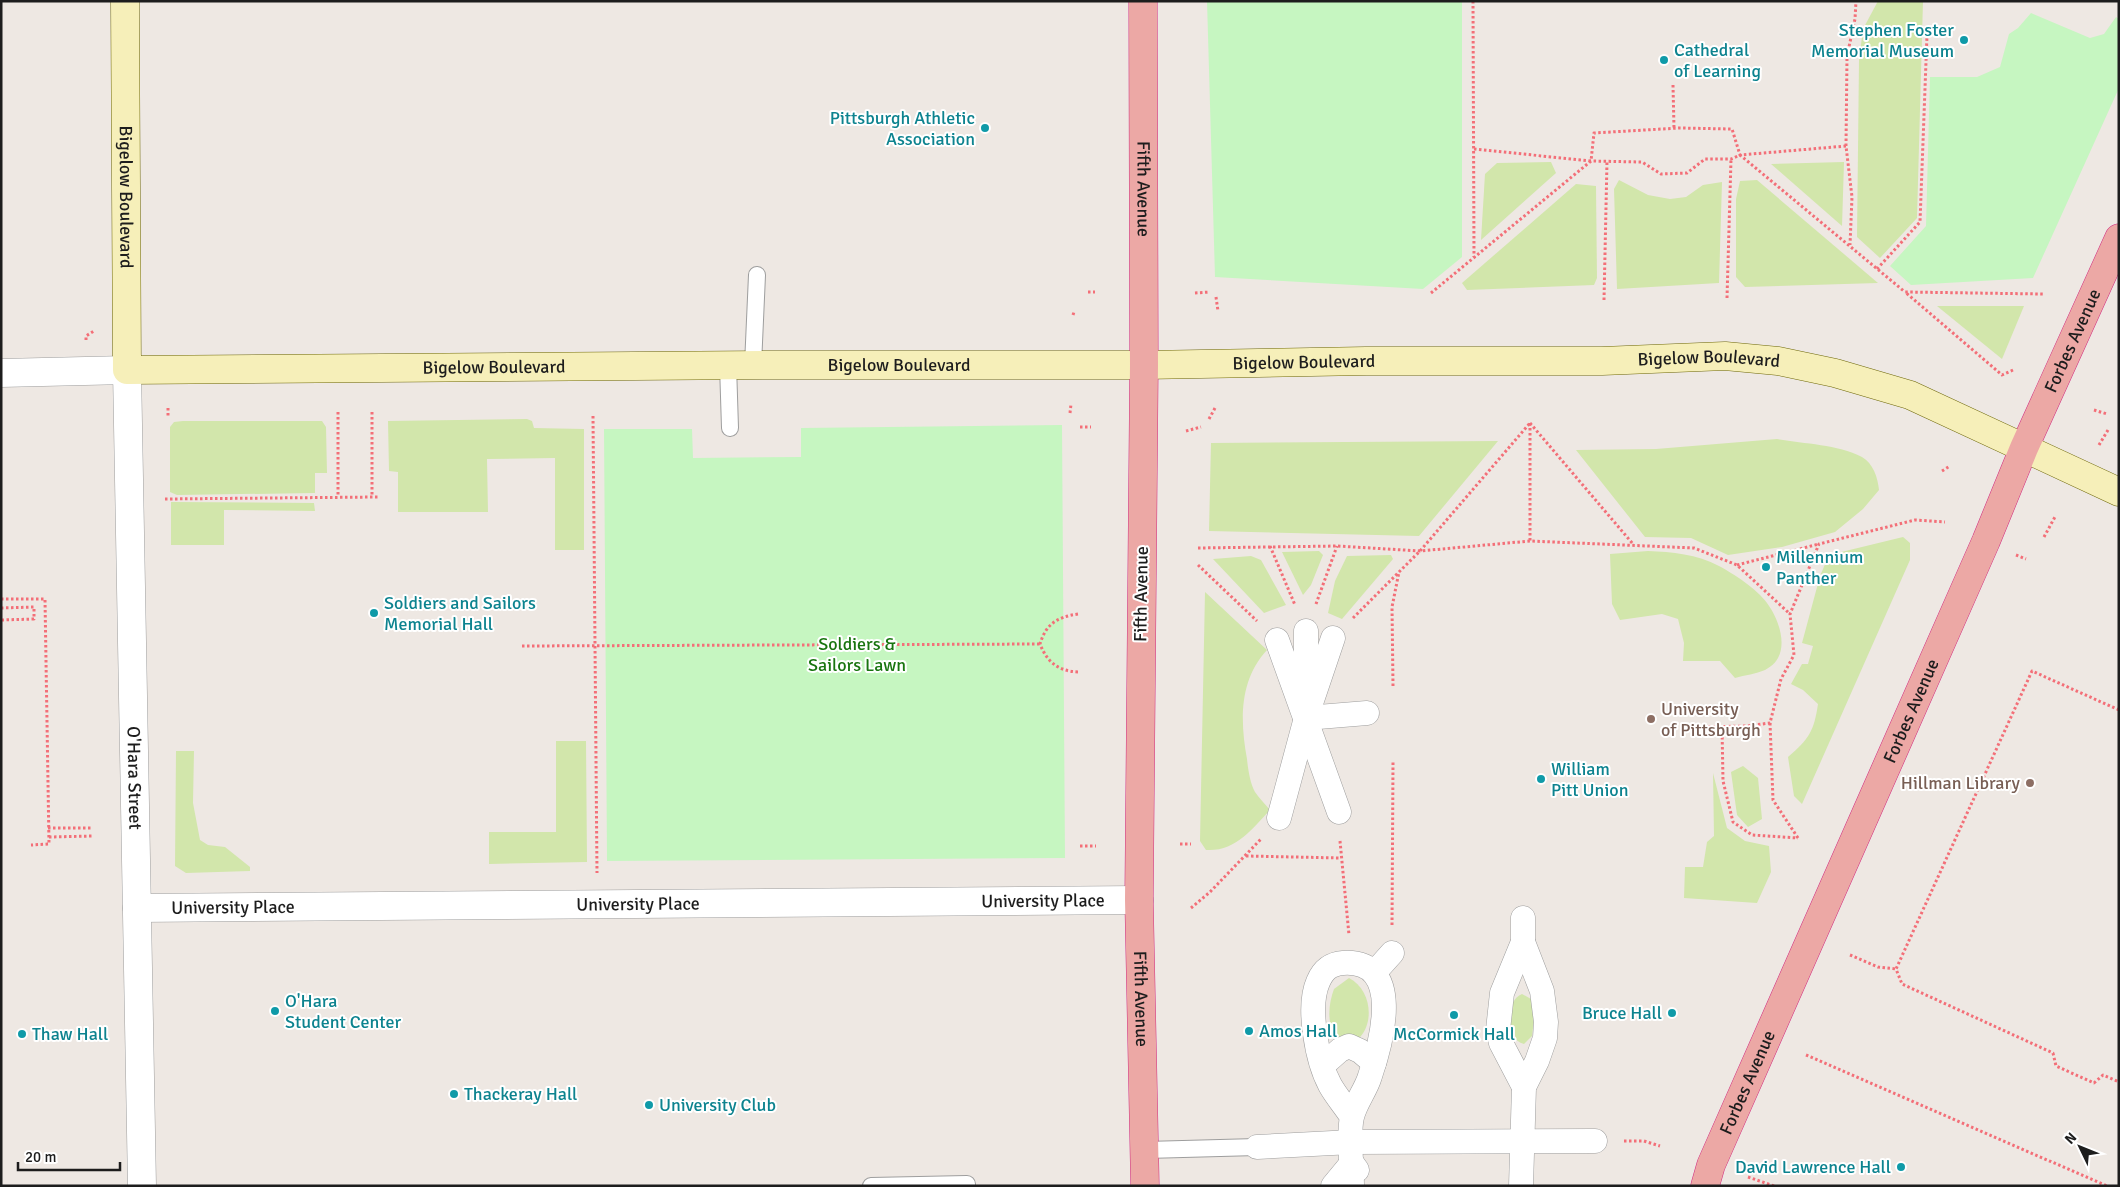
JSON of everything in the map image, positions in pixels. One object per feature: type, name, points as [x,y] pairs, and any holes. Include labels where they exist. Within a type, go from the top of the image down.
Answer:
[{"type":"highway","name":"Fifth Avenue","points":[[1143,1],[1144,365],[1139,900],[1146,1150],[1145,1186]]},
{"type":"highway","name":"Forbes Avenue","points":[[1705,1186],[1711,1165],[1978,559],[2024,448],[2119,238]]},
{"type":"main road","name":"Bigelow Boulevard","points":[[126,1],[127,370],[741,365],[1144,365],[1602,360],[1725,356],[1778,361],[1835,373],[1910,395],[1967,424],[2119,492]]},
{"type":"street","points":[[1,373],[127,370]]},
{"type":"street","name":"O'Hara Street","points":[[127,370],[142,1186]]},
{"type":"street","points":[[1306,631],[1306,718]]},
{"type":"street","points":[[1280,818],[1306,718],[1333,638]]},
{"type":"street","points":[[1277,640],[1339,812]]},
{"type":"street","points":[[1306,718],[1367,713]]},
{"type":"street","name":"University Place","points":[[137,908],[1139,900]]},
{"type":"street","points":[[1521,1186],[1524,1087],[1537,1061],[1545,1038],[1546,1022],[1542,991],[1523,942],[1523,918]]},
{"type":"street","points":[[1523,942],[1502,993],[1498,1030],[1501,1044],[1524,1087]]},
{"type":"street","points":[[1375,972],[1392,953]]},
{"type":"street","points":[[1352,1117],[1330,1084],[1323,1065],[1313,1007],[1315,989],[1322,973],[1331,965],[1349,958],[1366,965],[1375,972],[1382,987],[1384,1004],[1382,1032],[1374,1063],[1370,1077],[1352,1117],[1352,1164],[1367,1186]]},
{"type":"street","points":[[1323,1065],[1340,1050],[1349,1046],[1360,1050],[1374,1063]]},
{"type":"street","points":[[1257,1147],[1352,1164],[1522,1152],[1595,1142]]},
{"type":"street","points":[[1507,1186],[1522,1152]]},
{"type":"street","points":[[1333,1186],[1352,1164]]},
{"type":"lane","points":[[730,428],[757,274]]},
{"type":"lane","points":[[1146,1150],[1257,1147]]},
{"type":"lane","points":[[871,1186],[967,1184]]},
{"type":"path","points":[[1473,1],[1474,258]]},
{"type":"path","points":[[1850,245],[1852,197],[1846,146],[1847,56],[1855,19],[1856,1]]},
{"type":"path","points":[[1877,269],[1920,222],[1927,35]]},
{"type":"path","points":[[1673,85],[1674,128]]},
{"type":"path","points":[[1431,293],[1591,161],[1594,133],[1674,128],[1732,129],[1740,155],[2002,374],[2013,370]]},
{"type":"path","points":[[1474,149],[1591,161],[1642,162],[1661,174],[1687,173],[1705,160],[1731,159],[1740,155],[1846,146]]},
{"type":"path","points":[[1726,298],[1731,159]]},
{"type":"path","points":[[1604,300],[1607,161]]},
{"type":"path","points":[[1088,292],[1095,292]]},
{"type":"path","points":[[1195,293],[1210,292]]},
{"type":"path","points":[[1905,292],[2043,294]]},
{"type":"path","points":[[1216,297],[1218,310]]},
{"type":"path","points":[[86,336],[94,332]]},
{"type":"path","points":[[1070,412],[1071,404]]},
{"type":"path","points":[[168,408],[168,416]]},
{"type":"path","points":[[1209,419],[1215,408]]},
{"type":"path","points":[[2094,410],[2107,414]]},
{"type":"path","points":[[338,412],[338,497]]},
{"type":"path","points":[[372,412],[372,497]]},
{"type":"path","points":[[593,416],[597,873]]},
{"type":"path","points":[[1530,423],[1530,541]]},
{"type":"path","points":[[1530,423],[1633,544]]},
{"type":"path","points":[[1333,638],[1420,551],[1530,423]]},
{"type":"path","points":[[1080,427],[1091,427]]},
{"type":"path","points":[[1186,431],[1201,427]]},
{"type":"path","points":[[2099,445],[2108,430]]},
{"type":"path","points":[[1942,471],[1950,466]]},
{"type":"path","points":[[165,499],[378,497]]},
{"type":"path","points":[[2044,536],[2056,515]]},
{"type":"path","points":[[1737,566],[1915,520],[1945,522]]},
{"type":"path","points":[[1198,548],[1337,546],[1420,551],[1530,541],[1694,548],[1737,566],[1790,614]]},
{"type":"path","points":[[1722,727],[1723,781],[1733,822],[1752,836],[1798,838],[1773,800],[1770,723],[1781,679],[1794,655],[1790,614],[1819,544]]},
{"type":"path","points":[[1270,546],[1306,631]]},
{"type":"path","points":[[1306,631],[1337,546]]},
{"type":"path","points":[[2016,555],[2026,559]]},
{"type":"path","points":[[1198,564],[1277,640]]},
{"type":"path","points":[[1393,686],[1392,607],[1399,572]]},
{"type":"path","points":[[1,599],[45,599],[49,844],[31,845]]},
{"type":"path","points":[[1,608],[34,607],[34,619],[1,620]]},
{"type":"path","points":[[1078,614],[1058,619],[1049,625],[1040,644],[1044,656],[1057,668],[1078,672]]},
{"type":"path","points":[[522,646],[1040,644]]},
{"type":"path","points":[[2119,710],[2032,671],[1896,969],[1902,984],[2053,1053],[2056,1066],[2094,1083],[2103,1075],[2119,1082]]},
{"type":"path","points":[[1698,727],[1748,726],[1770,723]]},
{"type":"path","points":[[1392,953],[1393,762]]},
{"type":"path","points":[[1339,812],[1341,858],[1349,917]]},
{"type":"path","points":[[1191,908],[1246,856],[1280,818]]},
{"type":"path","points":[[48,828],[92,828]]},
{"type":"path","points":[[49,837],[92,836]]},
{"type":"path","points":[[1180,844],[1191,844]]},
{"type":"path","points":[[1080,846],[1096,846]]},
{"type":"path","points":[[1246,856],[1341,858]]},
{"type":"path","points":[[1850,955],[1878,967],[1896,969]]},
{"type":"path","points":[[1806,1055],[2107,1186]]},
{"type":"path","points":[[1644,1141],[1660,1146]]},
{"type":"path","points":[[1748,1177],[1774,1186]]},
{"type":"green space","points":[[1207,1],[1462,1],[1462,257],[1423,289],[1215,277]]},
{"type":"green space","points":[[1878,1],[1923,1],[1917,218],[1880,258],[1857,237],[1859,60],[1863,29]]},
{"type":"green space","points":[[2031,13],[2090,38],[2104,34],[2116,17],[2119,19],[2119,88],[2033,278],[1911,285],[1890,266],[1926,226],[1930,77],[1977,77],[2000,67],[2009,34],[2018,28]]},
{"type":"green space","points":[[1551,162],[1556,173],[1481,240],[1485,174],[1497,163]]},
{"type":"green space","points":[[1844,162],[1842,226],[1771,164]]},
{"type":"green space","points":[[1619,180],[1648,195],[1670,199],[1686,197],[1703,185],[1722,182],[1719,283],[1617,289],[1614,189]]},
{"type":"green space","points":[[1757,180],[1878,283],[1745,287],[1736,277],[1736,199],[1740,181]]},
{"type":"green space","points":[[1576,184],[1596,186],[1597,278],[1594,285],[1467,290],[1462,283]]},
{"type":"green space","points":[[1937,306],[2024,306],[2002,359]]},
{"type":"green space","points":[[527,419],[532,421],[534,428],[584,429],[584,550],[555,550],[555,458],[487,459],[488,512],[398,512],[398,472],[389,471],[388,421]]},
{"type":"green space","points":[[322,421],[326,427],[327,473],[315,473],[315,493],[177,495],[170,492],[170,427],[174,422]]},
{"type":"green space","name":"Soldiers & Sailors Lawn","points":[[1062,425],[1065,858],[607,861],[604,429],[692,429],[693,458],[801,457],[801,428]]},
{"type":"green space","points":[[1777,439],[1842,449],[1862,457],[1874,471],[1879,490],[1863,509],[1835,532],[1782,547],[1728,555],[1691,538],[1645,537],[1576,450],[1656,449]]},
{"type":"green space","points":[[1498,441],[1419,536],[1209,531],[1211,443]]},
{"type":"green space","points":[[171,502],[314,503],[315,511],[224,510],[224,545],[171,545]]},
{"type":"green space","points":[[1903,537],[1910,543],[1910,560],[1802,804],[1794,796],[1788,757],[1801,745],[1809,734],[1815,721],[1818,704],[1803,690],[1791,684],[1802,664],[1808,664],[1813,646],[1802,643],[1820,576],[1829,555]]},
{"type":"green space","points":[[1319,551],[1323,555],[1311,585],[1303,595],[1282,552]]},
{"type":"green space","points":[[1648,551],[1684,554],[1711,562],[1751,587],[1767,603],[1780,629],[1781,648],[1779,657],[1765,670],[1735,678],[1720,661],[1683,661],[1684,643],[1678,619],[1662,614],[1620,620],[1612,604],[1610,554]]},
{"type":"green space","points":[[1391,555],[1393,559],[1342,619],[1328,613],[1335,581],[1347,556]]},
{"type":"green space","points":[[1251,556],[1261,560],[1286,605],[1264,613],[1213,559]]},
{"type":"green space","points":[[1205,592],[1267,650],[1251,674],[1244,701],[1243,730],[1249,771],[1255,792],[1270,810],[1242,838],[1216,850],[1206,850],[1200,841]]},
{"type":"green space","points":[[556,741],[586,741],[587,862],[489,864],[489,832],[556,832]]},
{"type":"green space","points":[[176,751],[194,751],[193,803],[200,840],[208,845],[225,847],[250,867],[250,871],[186,873],[175,866]]},
{"type":"green space","points":[[1743,766],[1758,778],[1762,819],[1748,827],[1737,815],[1731,772]]},
{"type":"green space","points":[[1713,773],[1727,828],[1745,841],[1769,846],[1771,872],[1757,903],[1684,898],[1685,867],[1703,867],[1707,842],[1714,836]]},
{"type":"green space","points":[[1349,978],[1362,990],[1366,998],[1369,1016],[1363,1033],[1357,1040],[1339,1040],[1330,1022],[1330,1002],[1334,989]]},
{"type":"green space","points":[[1522,994],[1531,999],[1535,1013],[1532,1036],[1524,1044],[1517,1041],[1513,1035],[1509,1020],[1512,1004]]},
{"type":"place","name":"Stephen Foster Memorial Museum","points":[[1964,40]]},
{"type":"place","name":"Cathedral of Learning","points":[[1664,60]]},
{"type":"place","name":"Pittsburgh Athletic Association","points":[[985,128]]},
{"type":"place","name":"Millennium Panther","points":[[1766,567]]},
{"type":"place","name":"Soldiers and Sailors Memorial Hall","points":[[374,613]]},
{"type":"place","name":"University of Pittsburgh","points":[[1651,719]]},
{"type":"place","name":"William Pitt Union","points":[[1541,779]]},
{"type":"place","name":"Hillman Library","points":[[2030,783]]},
{"type":"place","name":"O'Hara Student Center","points":[[275,1011]]},
{"type":"place","name":"Bruce Hall","points":[[1672,1013]]},
{"type":"place","name":"McCormick Hall","points":[[1454,1015]]},
{"type":"place","name":"Amos Hall","points":[[1249,1031]]},
{"type":"place","name":"Thaw Hall","points":[[22,1034]]},
{"type":"place","name":"Thackeray Hall","points":[[454,1094]]},
{"type":"place","name":"University Club","points":[[649,1105]]},
{"type":"place","name":"David Lawrence Hall","points":[[1901,1167]]}]
